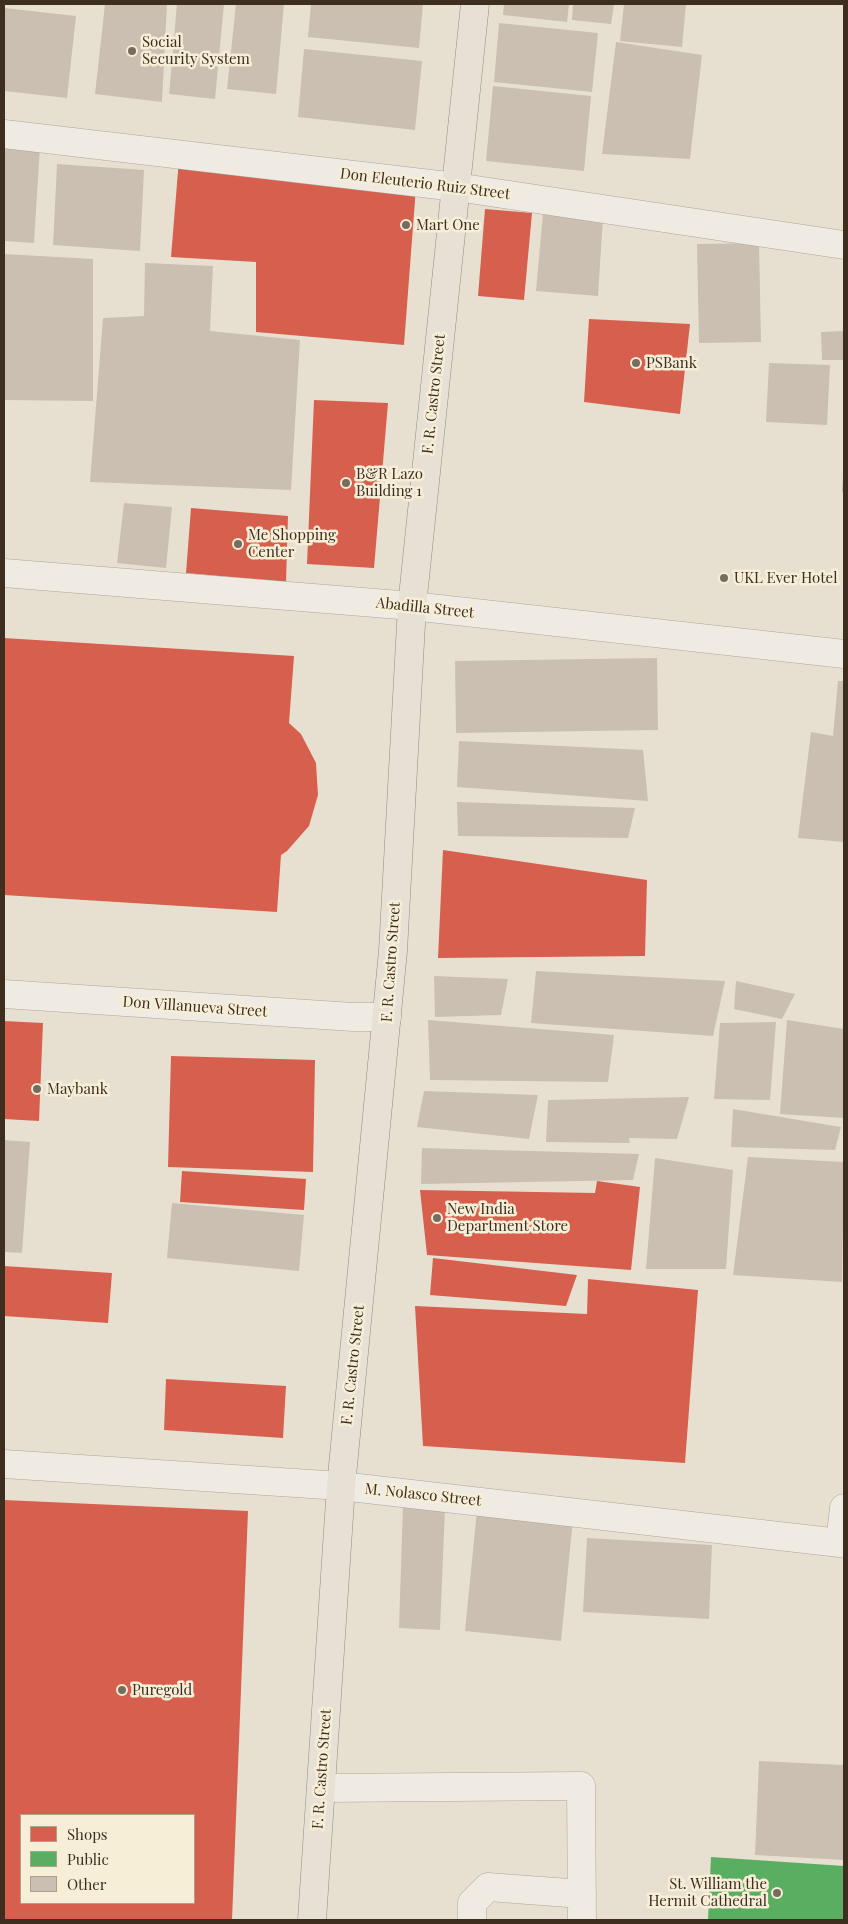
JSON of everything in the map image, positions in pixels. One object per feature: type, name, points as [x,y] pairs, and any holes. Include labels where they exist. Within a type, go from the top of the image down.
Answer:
[{"type":"main road","name":"F. R. Castro Street","points":[[312,1920],[341,1486],[393,951],[412,606],[475,4]]},
{"type":"street","name":"Don Eleuterio Ruiz Street","points":[[4,134],[456,187],[844,245]]},
{"type":"street","name":"Abadilla Street","points":[[4,574],[412,606],[844,654]]},
{"type":"street","name":"Don Villanueva Street","points":[[4,994],[353,1017],[387,1017]]},
{"type":"street","name":"M. Nolasco Street","points":[[4,1464],[341,1486],[842,1545]]},
{"type":"street","points":[[842,1545],[844,1508]]},
{"type":"street","points":[[321,1788],[581,1786],[582,1907],[488,1887],[472,1903],[472,1920]]},
{"type":"building: Shops","points":[[179,159],[416,187],[404,345],[256,332],[256,262],[171,257]]},
{"type":"building: Shops","points":[[485,209],[532,213],[524,300],[478,296]]},
{"type":"building: Shops","name":"PSBank","points":[[589,319],[690,324],[680,414],[584,402]]},
{"type":"building: Shops","name":"B&R Lazo Building 1","points":[[314,400],[388,403],[374,568],[307,564]]},
{"type":"building: Shops","name":"Me Shopping Center","points":[[191,508],[288,516],[286,582],[186,573]]},
{"type":"building: Shops","points":[[4,638],[294,656],[289,723],[301,734],[316,763],[318,795],[309,826],[287,851],[281,855],[277,912],[4,895]]},
{"type":"building: Shops","points":[[443,850],[647,880],[645,956],[438,958]]},
{"type":"building: Shops","points":[[4,1021],[43,1023],[39,1121],[4,1119]]},
{"type":"building: Shops","points":[[171,1056],[315,1060],[313,1172],[168,1167]]},
{"type":"building: Shops","points":[[182,1171],[306,1179],[304,1210],[180,1202]]},
{"type":"building: Shops","points":[[597,1181],[640,1187],[631,1270],[427,1255],[420,1190],[595,1193]]},
{"type":"building: Shops","points":[[433,1258],[577,1275],[566,1306],[430,1295]]},
{"type":"building: Shops","points":[[4,1266],[112,1273],[108,1323],[4,1316]]},
{"type":"building: Shops","points":[[588,1279],[698,1290],[685,1463],[423,1446],[415,1306],[587,1314]]},
{"type":"building: Shops","points":[[166,1379],[286,1386],[283,1438],[164,1430]]},
{"type":"building: Shops","name":"Puregold","points":[[4,1500],[248,1511],[232,1920],[4,1920]]},
{"type":"building: Public","name":"St. William the Hermit Cathedral","points":[[711,1857],[844,1866],[844,1920],[708,1920]]},
{"type":"building: Other","name":"Social Security System","points":[[105,4],[167,4],[162,102],[95,94]]},
{"type":"building: Other","points":[[177,4],[224,4],[215,99],[169,94]]},
{"type":"building: Other","points":[[236,4],[284,4],[276,94],[227,89]]},
{"type":"building: Other","points":[[311,4],[423,4],[419,48],[308,37]]},
{"type":"building: Other","points":[[504,4],[569,4],[567,22],[503,15]]},
{"type":"building: Other","points":[[573,4],[614,4],[611,24],[572,20]]},
{"type":"building: Other","points":[[624,4],[686,4],[682,47],[620,41]]},
{"type":"building: Other","points":[[4,8],[76,16],[67,98],[4,91]]},
{"type":"building: Other","points":[[499,23],[598,33],[592,92],[494,82]]},
{"type":"building: Other","points":[[616,42],[702,55],[690,159],[602,154]]},
{"type":"building: Other","points":[[304,49],[422,61],[415,130],[298,117]]},
{"type":"building: Other","points":[[493,86],[591,96],[584,171],[486,161]]},
{"type":"building: Other","points":[[4,145],[40,147],[34,243],[4,241]]},
{"type":"building: Other","points":[[57,164],[144,170],[140,251],[53,245]]},
{"type":"building: Other","points":[[543,213],[603,218],[598,296],[536,291]]},
{"type":"building: Other","points":[[759,243],[761,342],[699,343],[697,244]]},
{"type":"building: Other","points":[[4,254],[93,259],[93,401],[4,400]]},
{"type":"building: Other","points":[[145,263],[213,266],[210,331],[300,340],[291,490],[90,482],[103,318],[144,316]]},
{"type":"building: Other","points":[[844,331],[844,360],[822,360],[821,332]]},
{"type":"building: Other","points":[[769,363],[830,365],[827,425],[766,422]]},
{"type":"building: Other","points":[[843,476],[844,492],[842,492]]},
{"type":"building: Other","points":[[124,503],[172,507],[166,568],[117,563]]},
{"type":"building: Other","points":[[657,658],[658,730],[456,733],[455,661]]},
{"type":"building: Other","points":[[838,681],[844,681],[844,842],[798,838],[811,732],[833,736]]},
{"type":"building: Other","points":[[459,741],[643,750],[648,801],[457,787]]},
{"type":"building: Other","points":[[457,802],[635,808],[628,838],[458,836]]},
{"type":"building: Other","points":[[536,971],[725,981],[713,1036],[531,1023]]},
{"type":"building: Other","points":[[434,976],[508,979],[501,1015],[435,1017]]},
{"type":"building: Other","points":[[736,981],[795,994],[782,1019],[734,1009]]},
{"type":"building: Other","points":[[428,1020],[614,1035],[608,1082],[430,1080]]},
{"type":"building: Other","points":[[787,1020],[844,1029],[844,1118],[780,1114]]},
{"type":"building: Other","points":[[776,1022],[770,1100],[714,1099],[720,1023]]},
{"type":"building: Other","points":[[424,1091],[538,1095],[529,1139],[417,1127]]},
{"type":"building: Other","points":[[689,1097],[677,1139],[629,1138],[630,1143],[546,1142],[548,1100]]},
{"type":"building: Other","points":[[733,1109],[841,1127],[835,1150],[731,1147]]},
{"type":"building: Other","points":[[4,1140],[30,1142],[22,1253],[4,1252]]},
{"type":"building: Other","points":[[422,1148],[639,1154],[633,1180],[421,1184]]},
{"type":"building: Other","points":[[748,1157],[844,1162],[842,1282],[733,1275]]},
{"type":"building: Other","points":[[655,1158],[733,1170],[726,1269],[646,1269]]},
{"type":"building: Other","points":[[172,1203],[304,1215],[299,1271],[167,1258]]},
{"type":"building: Other","points":[[403,1506],[445,1508],[440,1630],[399,1628]]},
{"type":"building: Other","points":[[477,1510],[573,1519],[561,1641],[465,1631]]},
{"type":"building: Other","points":[[587,1538],[712,1545],[709,1619],[583,1612]]},
{"type":"building: Other","points":[[759,1761],[844,1765],[844,1860],[755,1855]]},
{"type":"place","name":"Social Security System","points":[[132,51]]},
{"type":"place","name":"Mart One","points":[[406,225]]},
{"type":"place","name":"PSBank","points":[[636,363]]},
{"type":"place","name":"B&R Lazo Building 1","points":[[346,483]]},
{"type":"place","name":"Me Shopping Center","points":[[238,544]]},
{"type":"place","name":"UKL Ever Hotel","points":[[724,578]]},
{"type":"place","name":"Maybank","points":[[37,1089]]},
{"type":"place","name":"New India Department Store","points":[[437,1218]]},
{"type":"place","name":"Puregold","points":[[122,1690]]},
{"type":"place","name":"St. William the Hermit Cathedral","points":[[777,1893]]}]
